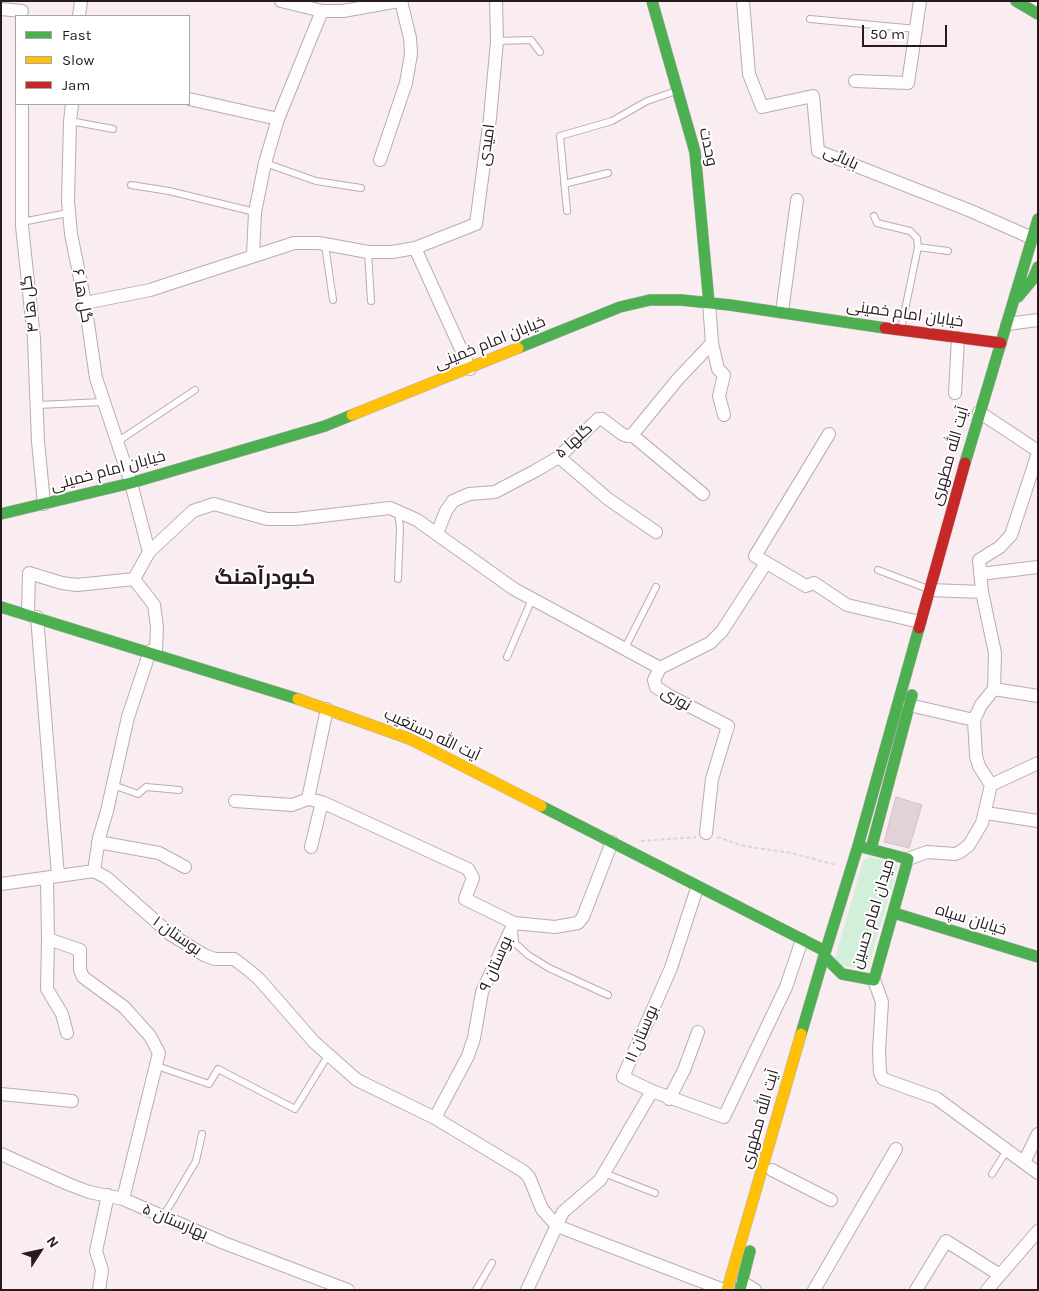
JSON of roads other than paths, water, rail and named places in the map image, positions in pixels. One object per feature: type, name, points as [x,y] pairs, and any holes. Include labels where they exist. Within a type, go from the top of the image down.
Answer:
[{"type":"main road","name":"وحدت","points":[[652,1],[695,152],[709,303]]},
{"type":"main road","points":[[1016,1],[1038,14]]},
{"type":"main road","name":"آیت الله مطهری","points":[[858,846],[979,412],[1038,219]]},
{"type":"main road","name":"آیت الله مطهری","points":[[1014,301],[1028,286],[1038,267]]},
{"type":"main road","name":"خیابان امام خمینی","points":[[1,514],[131,483],[325,426],[620,307],[650,300],[709,303],[1001,343]]},
{"type":"main road","name":"آیت الله دستغیب","points":[[1,607],[153,652],[327,709],[410,739],[616,844],[697,888],[802,940],[824,954]]},
{"type":"main road","name":"آیت الله مطهری","points":[[871,849],[922,650],[920,622]]},
{"type":"main road","points":[[824,954],[858,846]]},
{"type":"main road","name":"میدان امام حسین","points":[[824,954],[834,978],[874,980],[908,859],[858,846]]},
{"type":"main road","name":"خیابان سپاه","points":[[894,913],[1038,958]]},
{"type":"main road","name":"آیت الله مطهری","points":[[725,1290],[824,954]]},
{"type":"main road","name":"آیت الله مطهری","points":[[741,1286],[816,1011],[824,987],[834,978]]},
{"type":"street","points":[[79,15],[81,1]]},
{"type":"street","points":[[286,2],[322,10],[354,10],[400,1],[410,38],[410,54],[406,83],[380,160]]},
{"type":"street","name":"امیدی","points":[[416,248],[476,224],[490,118],[497,40],[496,1]]},
{"type":"street","name":"بابائی","points":[[743,1],[749,74],[762,107],[813,96],[818,151],[971,211],[1032,238]]},
{"type":"street","points":[[855,81],[908,83],[920,1]]},
{"type":"street","points":[[1,9],[22,9]]},
{"type":"street","points":[[253,255],[254,212],[265,163],[278,119],[322,10]]},
{"type":"street","points":[[190,99],[278,119]]},
{"type":"street","name":"گل ها ۴","points":[[22,105],[22,222],[34,339],[38,441],[44,504]]},
{"type":"street","name":"گل ها ۶","points":[[72,105],[68,213],[85,303],[90,347],[103,402],[131,483],[149,552]]},
{"type":"street","points":[[782,312],[798,200]]},
{"type":"street","points":[[85,303],[150,290],[294,243],[325,245],[368,252],[416,248],[470,369]]},
{"type":"street","points":[[709,303],[712,343],[718,369],[724,375],[719,396],[724,415]]},
{"type":"street","points":[[1007,324],[1038,320]]},
{"type":"street","points":[[955,392],[958,338]]},
{"type":"street","points":[[704,494],[632,435],[678,379],[712,343]]},
{"type":"street","points":[[908,859],[927,852],[955,854],[960,852],[976,834],[986,813],[991,785],[979,766],[976,756],[974,720],[981,705],[994,689],[995,653],[982,592],[979,560],[1000,547],[1011,535],[1038,452],[979,412]]},
{"type":"street","name":"گلها ۵","points":[[434,531],[438,531],[446,511],[461,496],[477,492],[495,492],[559,457],[598,419],[602,419],[622,434],[632,435]]},
{"type":"street","name":"نوری","points":[[706,833],[712,779],[728,726],[656,687],[654,680],[660,668],[689,656],[710,643],[722,631],[829,434]]},
{"type":"street","points":[[559,457],[608,499],[656,532]]},
{"type":"street","points":[[134,580],[149,552],[193,511],[214,504],[267,519],[296,520],[390,508],[417,520],[434,531],[514,589],[660,668]]},
{"type":"street","points":[[761,560],[806,586],[814,583],[847,605],[920,622]]},
{"type":"street","points":[[980,574],[1038,567]]},
{"type":"street","points":[[67,1033],[62,1014],[46,989],[53,878],[29,573],[62,583],[78,585],[134,580]]},
{"type":"street","points":[[1,884],[94,871],[98,842],[128,717],[153,652],[157,627],[154,605],[134,580]]},
{"type":"street","points":[[930,590],[982,592]]},
{"type":"street","points":[[994,689],[1038,696]]},
{"type":"street","points":[[909,705],[974,720]]},
{"type":"street","points":[[308,799],[327,709]]},
{"type":"street","points":[[991,785],[1038,763]]},
{"type":"street","points":[[235,801],[292,805],[308,799],[322,802],[468,869],[473,878],[464,900],[514,923]]},
{"type":"street","points":[[311,848],[322,802]]},
{"type":"street","points":[[986,813],[1038,821]]},
{"type":"street","points":[[98,842],[159,853],[185,867]]},
{"type":"street","name":"بوستان ۹","points":[[435,1118],[468,1056],[474,1038],[482,992],[514,923],[555,927],[578,923],[583,917],[616,844]]},
{"type":"street","name":"بوستان ۱","points":[[94,871],[107,878],[170,934],[204,955],[215,959],[234,959],[246,968],[265,985],[304,1031],[357,1080],[435,1118],[527,1174],[542,1209],[557,1226]]},
{"type":"street","name":"بوستان ۱۱","points":[[652,1091],[623,1077],[671,968],[697,888]]},
{"type":"street","points":[[48,940],[80,950],[80,970],[83,977],[124,1007],[150,1036],[159,1053],[123,1199]]},
{"type":"street","points":[[527,1290],[565,1209],[596,1185],[652,1091],[724,1117],[786,987],[802,940]]},
{"type":"street","points":[[874,980],[882,1002],[881,1076],[886,1080],[936,1098],[1038,1173]]},
{"type":"street","points":[[669,1098],[684,1070],[698,1032]]},
{"type":"street","points":[[1,1094],[72,1101]]},
{"type":"street","points":[[1024,1162],[1038,1134]]},
{"type":"street","points":[[814,1290],[896,1149]]},
{"type":"street","name":"بهارستان ۵","points":[[1,1154],[68,1184],[123,1199],[224,1243],[348,1290]]},
{"type":"street","points":[[772,1170],[831,1200]]},
{"type":"street","points":[[99,1290],[102,1270],[96,1251],[108,1195]]},
{"type":"street","points":[[557,1226],[725,1290]]},
{"type":"street","points":[[987,1290],[1038,1231]]},
{"type":"street","points":[[916,1290],[946,1241],[1000,1275]]},
{"type":"street","points":[[741,1286],[755,1290]]},
{"type":"lane","points":[[810,19],[917,28]]},
{"type":"lane","points":[[497,40],[531,40],[540,52]]},
{"type":"lane","points":[[568,211],[560,136],[612,121],[647,101],[677,90]]},
{"type":"lane","points":[[70,121],[114,128]]},
{"type":"lane","points":[[265,163],[316,181],[361,188]]},
{"type":"lane","points":[[564,184],[608,173]]},
{"type":"lane","points":[[131,185],[168,191],[254,212]]},
{"type":"lane","points":[[22,222],[68,213]]},
{"type":"lane","points":[[874,216],[877,223],[910,231],[917,238],[918,247],[901,330]]},
{"type":"lane","points":[[325,245],[332,300]]},
{"type":"lane","points":[[918,247],[948,251]]},
{"type":"lane","points":[[368,252],[371,301]]},
{"type":"lane","points":[[116,443],[195,390]]},
{"type":"lane","points":[[38,405],[103,402]]},
{"type":"lane","points":[[398,511],[400,528],[398,579]]},
{"type":"lane","points":[[878,570],[930,590]]},
{"type":"lane","points":[[625,648],[656,587]]},
{"type":"lane","points":[[507,658],[532,599]]},
{"type":"lane","points":[[113,785],[138,794],[146,787],[179,790]]},
{"type":"lane","points":[[514,923],[516,943],[528,955],[549,968],[608,995]]},
{"type":"lane","points":[[157,1066],[209,1084],[218,1069],[295,1109],[329,1054]]},
{"type":"lane","points":[[164,1217],[196,1160],[202,1134]]},
{"type":"lane","points":[[992,1174],[1007,1150]]},
{"type":"lane","points":[[604,1173],[655,1194]]},
{"type":"lane","points":[[476,1290],[492,1263]]},
{"type":"district","name":"کبودرآهنگ","points":[[265,578]]}]
